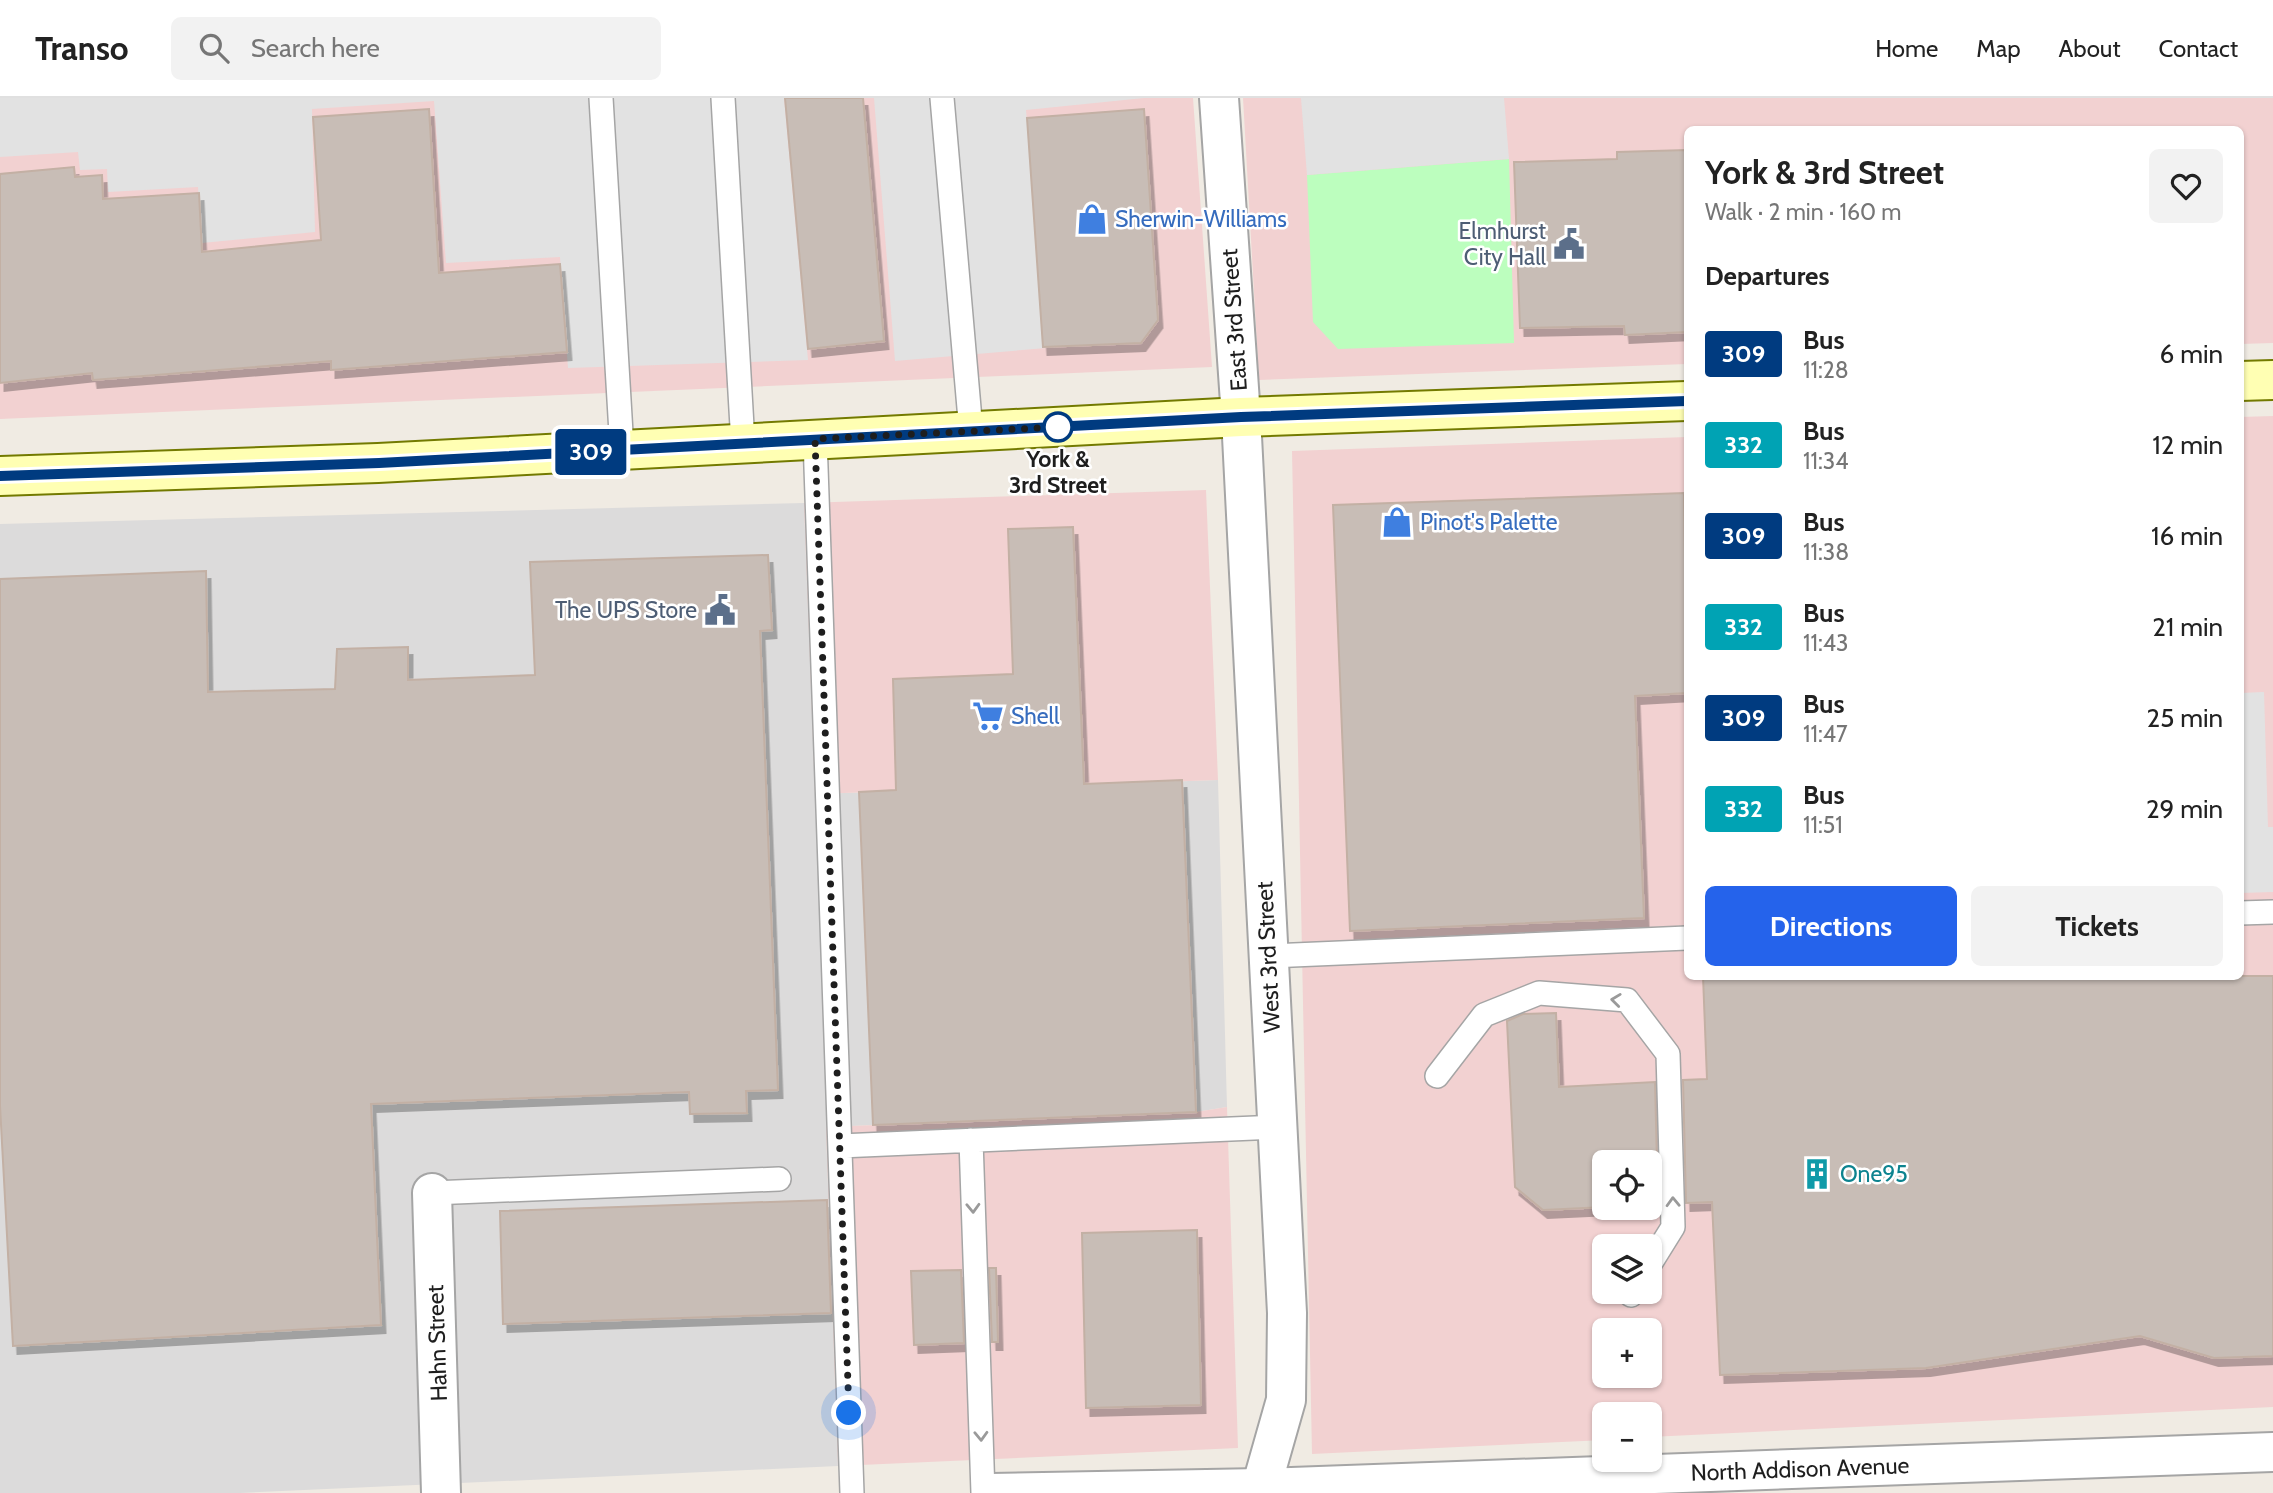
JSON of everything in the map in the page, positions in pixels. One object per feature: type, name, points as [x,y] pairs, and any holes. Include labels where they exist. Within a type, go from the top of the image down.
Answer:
[{"type":"main road","points":[[2244,381],[2273,380]]},
{"type":"main road","points":[[0,476],[379,463],[1241,417],[1684,401]]},
{"type":"street","name":"East 3rd Street","points":[[1219,98],[1241,417]]},
{"type":"street","name":"West 3rd Street","points":[[1241,417],[1287,1313],[1286,1400],[1261,1491]]},
{"type":"street","name":"Hahn Street","points":[[432,1193],[442,1493]]},
{"type":"street","name":"North Addison Avenue","points":[[991,1493],[1261,1491],[2273,1452]]},
{"type":"lane","points":[[601,98],[622,450]]},
{"type":"lane","points":[[723,98],[744,444]]},
{"type":"lane","points":[[942,98],[971,431]]},
{"type":"lane","points":[[815,439],[852,1493]]},
{"type":"lane","points":[[2244,913],[2273,912]]},
{"type":"lane","points":[[1268,956],[1684,937]]},
{"type":"lane","points":[[1437,1076],[1484,1015],[1539,993],[1627,1000],[1668,1054],[1673,1227],[1662,1245]]},
{"type":"lane","points":[[840,1146],[1277,1128]]},
{"type":"lane","points":[[971,1140],[983,1493]]},
{"type":"lane","points":[[432,1193],[779,1179]]},
{"type":"shaded area","points":[[0,98],[1193,98],[1212,367],[0,419]]},
{"type":"shaded area","points":[[0,98],[784,98],[808,360],[568,368],[560,257],[446,263],[434,101],[312,109],[315,232],[202,243],[198,187],[108,192],[107,169],[80,170],[78,152],[0,157]]},
{"type":"shaded area","points":[[874,98],[1144,98],[1026,110],[1046,348],[895,361]]},
{"type":"shaded area","points":[[1243,98],[2273,98],[2273,343],[2244,344],[2244,126],[1684,126],[1684,364],[1259,380]]},
{"type":"shaded area","points":[[1301,98],[1504,98],[1509,159],[1307,175]]},
{"type":"shaded area","points":[[2273,416],[2273,1407],[1662,1436],[1662,1402],[1592,1402],[1592,1441],[1312,1454],[1292,451],[1684,437],[1684,980],[2244,980],[2244,417]]},
{"type":"shaded area","points":[[1206,490],[1218,780],[815,794],[804,503]]},
{"type":"shaded area","points":[[804,503],[815,794],[1218,780],[1227,1107],[1196,1112],[826,1127],[838,1466],[240,1493],[0,1493],[0,524]]},
{"type":"shaded area","points":[[2264,692],[2268,827],[2273,827],[2273,892],[2244,893],[2244,693]]},
{"type":"shaded area","points":[[1227,1107],[1238,1448],[838,1466],[826,1127],[1196,1112]]},
{"type":"green space","points":[[1509,159],[1514,343],[1338,349],[1313,322],[1307,175]]},
{"type":"building","points":[[785,98],[863,98],[884,341],[808,349]]},
{"type":"building","points":[[429,109],[439,273],[560,264],[567,352],[331,370],[331,361],[93,380],[92,373],[0,383],[0,174],[74,167],[75,177],[102,175],[103,199],[199,193],[202,252],[321,240],[313,117]]},
{"type":"building","name":"Sherwin-Williams","points":[[1144,109],[1158,320],[1141,343],[1043,347],[1027,118]]},
{"type":"building","points":[[1684,150],[1684,332],[1625,335],[1624,326],[1520,328],[1514,162],[1617,159],[1617,152]]},
{"type":"building","points":[[1684,493],[1684,693],[1635,696],[1644,918],[1350,931],[1333,505]]},
{"type":"building","points":[[1073,527],[1084,784],[1182,780],[1196,1112],[873,1125],[859,792],[896,790],[893,679],[1013,674],[1008,529]]},
{"type":"building","points":[[768,555],[772,630],[760,631],[778,1090],[746,1091],[747,1113],[690,1114],[689,1092],[371,1104],[381,1325],[13,1346],[0,1106],[0,579],[206,571],[208,692],[335,689],[337,649],[408,647],[408,680],[535,675],[530,562]]},
{"type":"building","points":[[2244,976],[2273,976],[2273,1356],[2214,1358],[2140,1336],[1926,1368],[1720,1375],[1712,1202],[1686,1203],[1683,1080],[1707,1079],[1703,980],[2244,980]]},
{"type":"building","points":[[1556,1013],[1559,1087],[1655,1082],[1657,1150],[1592,1150],[1592,1208],[1543,1210],[1515,1187],[1507,1021],[1523,1014]]},
{"type":"building","points":[[827,1200],[831,1313],[503,1324],[500,1211]]},
{"type":"building","points":[[1197,1230],[1201,1405],[1086,1408],[1082,1233]]},
{"type":"building","points":[[989,1268],[996,1268],[998,1342],[992,1342]]},
{"type":"building","points":[[961,1270],[964,1343],[914,1345],[911,1271]]},
{"type":"bus line","name":"309","points":[[0,476],[379,463],[1241,417],[1684,401]]},
{"type":"place","name":"Sherwin-Williams","points":[[1092,219]]},
{"type":"place","name":"Elmhurst City Hall","points":[[1569,244]]},
{"type":"place","name":"York & 3rd Street","points":[[1058,427]]},
{"type":"place","name":"Pinot's Palette","points":[[1397,522]]},
{"type":"place","name":"The UPS Store","points":[[720,610]]},
{"type":"place","name":"Shell","points":[[988,716]]},
{"type":"place","name":"One95","points":[[1817,1174]]},
{"type":"route","points":[[849,1413],[815,439],[1058,427]]}]
